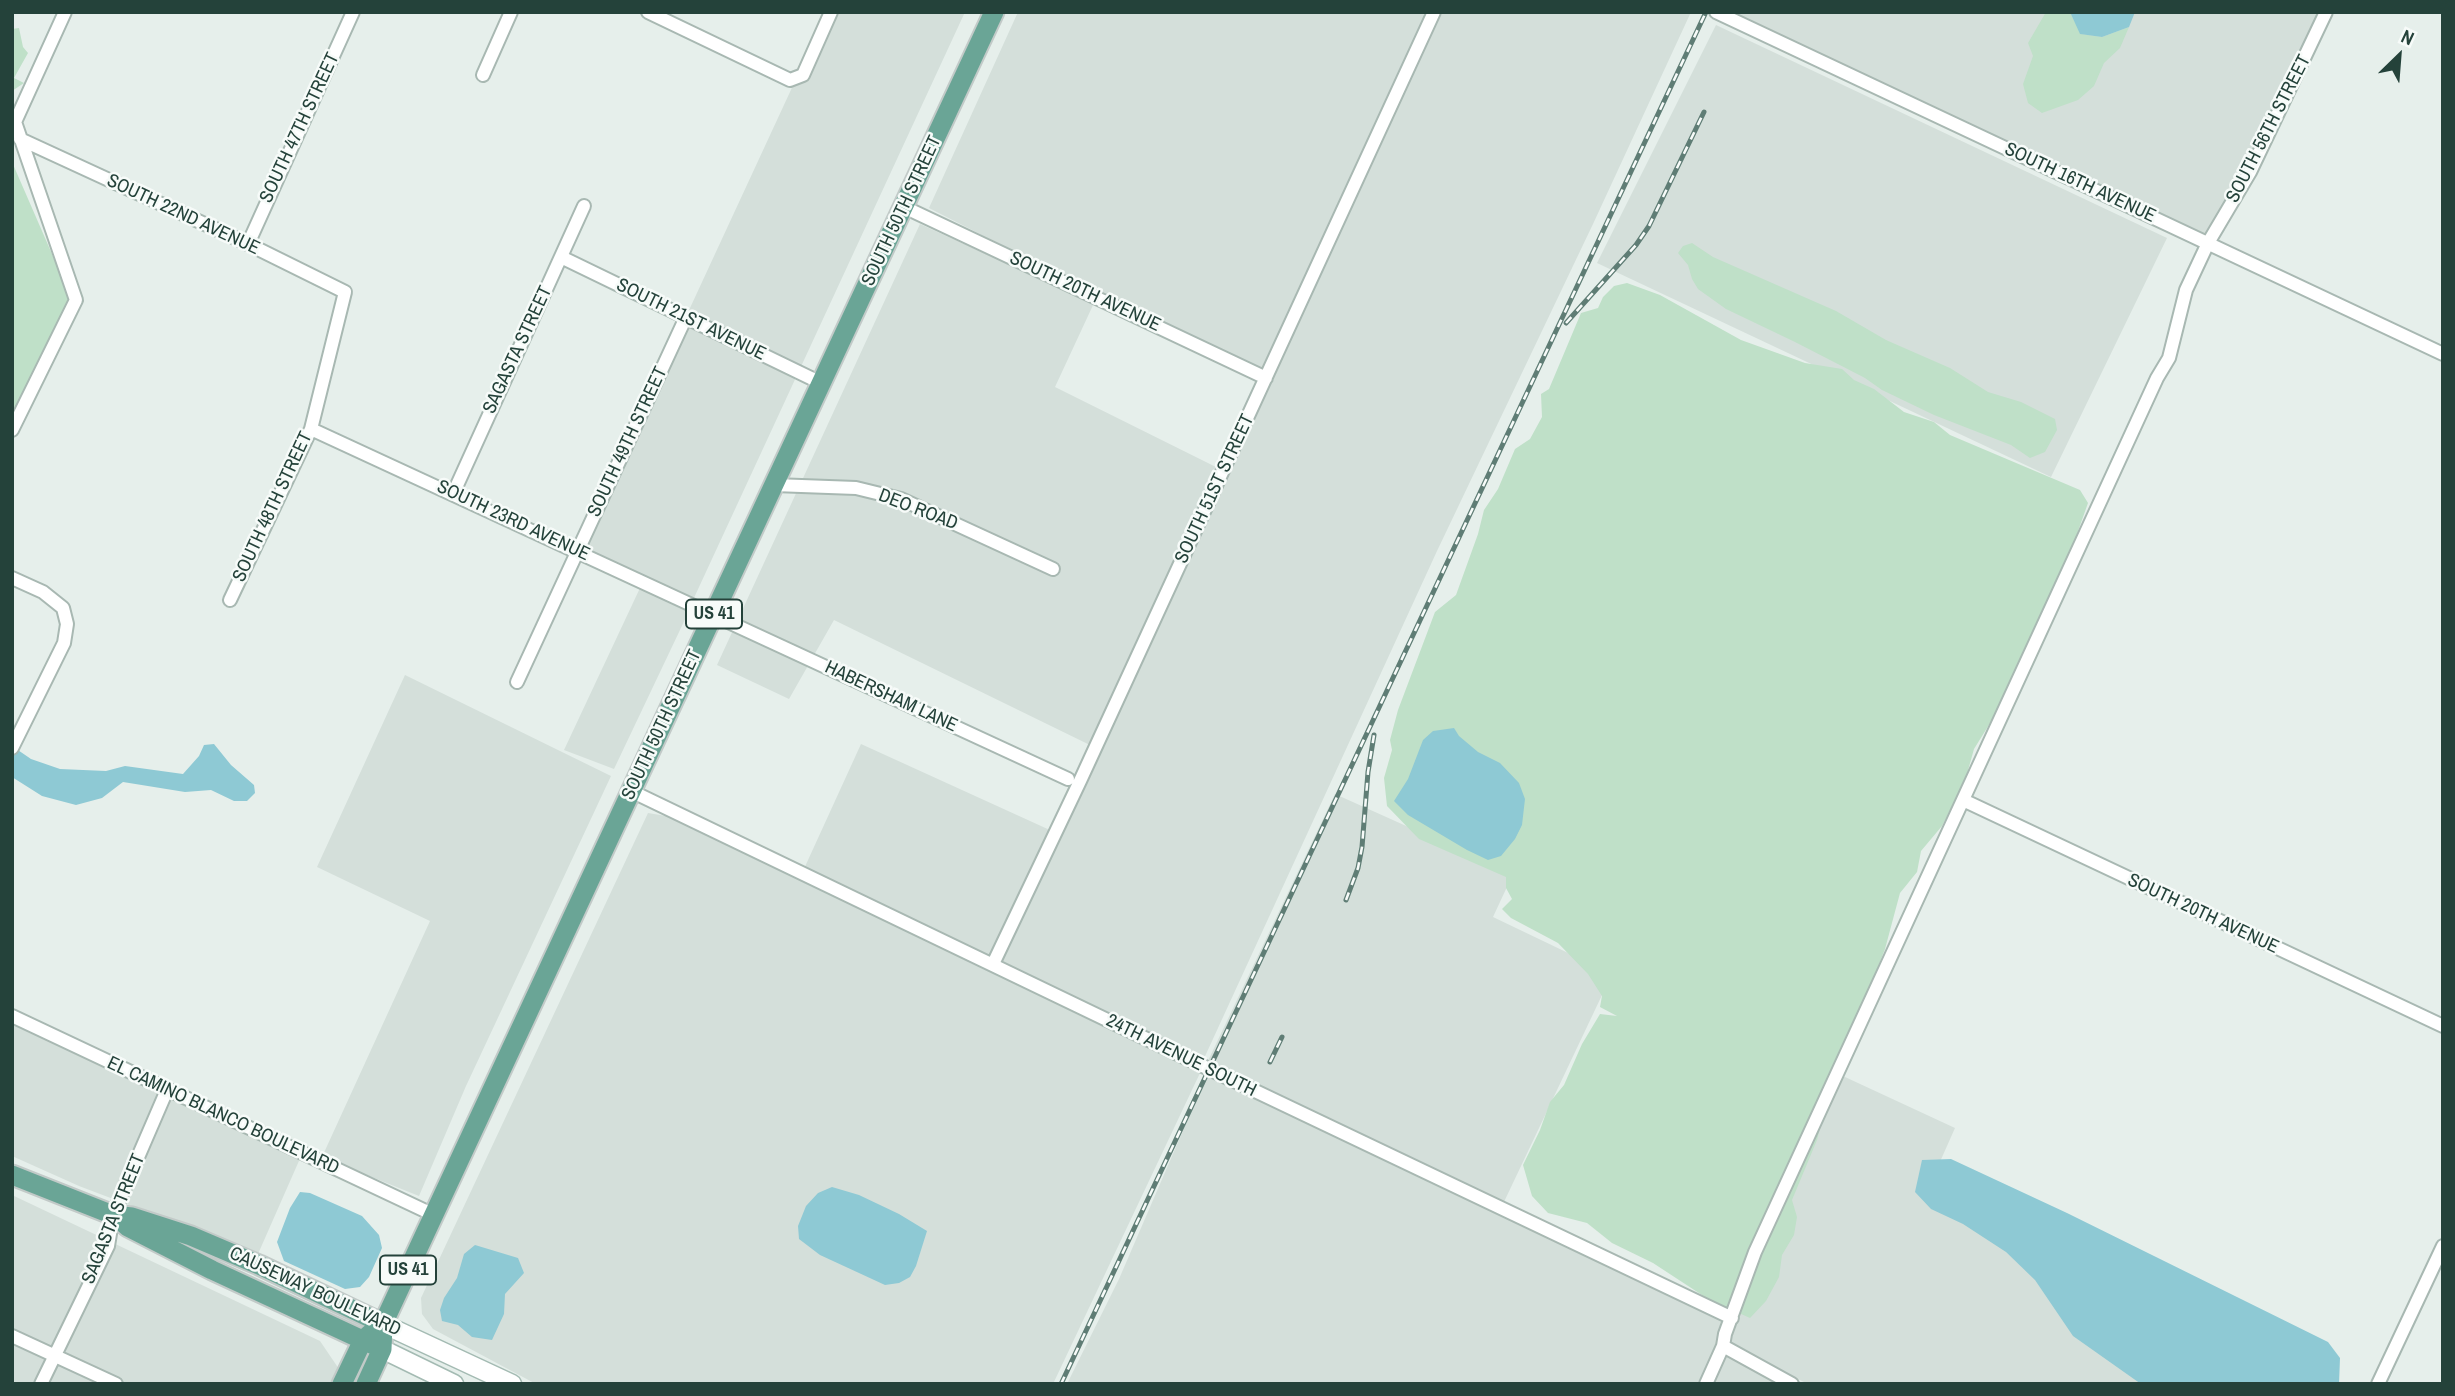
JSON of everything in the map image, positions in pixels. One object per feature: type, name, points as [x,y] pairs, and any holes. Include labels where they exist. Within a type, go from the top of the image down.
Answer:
[{"type":"main road","name":"SOUTH 50TH STREET","points":[[366,1384],[382,1349],[383,1324],[995,12]]},
{"type":"main road","name":"CAUSEWAY BOULEVARD","points":[[12,1175],[113,1215],[132,1217],[191,1236],[259,1265],[512,1384]]},
{"type":"main road","name":"CAUSEWAY BOULEVARD","points":[[113,1215],[128,1227],[200,1264],[454,1384]]},
{"type":"main road","name":"SOUTH 50TH STREET","points":[[342,1384],[363,1340],[383,1324]]},
{"type":"street","points":[[12,430],[76,300],[15,122],[65,12]]},
{"type":"street","name":"SOUTH 47TH STREET","points":[[248,244],[353,12]]},
{"type":"street","points":[[482,75],[511,12]]},
{"type":"street","points":[[648,12],[668,16],[790,79],[803,75],[831,12]]},
{"type":"street","name":"SOUTH 51ST STREET","points":[[993,964],[1434,12]]},
{"type":"street","name":"SOUTH 16TH AVENUE","points":[[1716,12],[2443,354]]},
{"type":"street","name":"SOUTH 56TH STREET","points":[[1706,1384],[1723,1346],[1755,1252],[2168,358],[2186,290],[2208,243],[2250,172],[2326,12]]},
{"type":"street","name":"SOUTH 22ND AVENUE","points":[[20,139],[248,244],[345,292]]},
{"type":"street","name":"SAGASTA STREET","points":[[453,494],[584,206]]},
{"type":"street","name":"SOUTH 20TH AVENUE","points":[[904,207],[1266,378]]},
{"type":"street","name":"SOUTH 21ST AVENUE","points":[[561,257],[821,383]]},
{"type":"street","name":"SOUTH 48TH STREET","points":[[229,600],[311,429],[345,292]]},
{"type":"street","name":"SOUTH 49TH STREET","points":[[517,682],[686,317]]},
{"type":"street","name":"SOUTH 23RD AVENUE","points":[[311,429],[714,615]]},
{"type":"street","name":"DEO ROAD","points":[[774,485],[856,488],[901,499],[1053,569]]},
{"type":"street","points":[[12,578],[43,592],[63,608],[67,624],[64,643],[12,748]]},
{"type":"street","name":"HABERSHAM LANE","points":[[714,615],[1068,779]]},
{"type":"street","name":"24TH AVENUE SOUTH","points":[[631,791],[1732,1318]]},
{"type":"street","name":"SOUTH 20TH AVENUE","points":[[1963,800],[2443,1026]]},
{"type":"street","name":"EL CAMINO BLANCO BOULEVARD","points":[[12,1016],[433,1215]]},
{"type":"street","name":"SAGASTA STREET","points":[[41,1384],[108,1246],[113,1215],[167,1090]]},
{"type":"street","points":[[2378,1384],[2443,1246]]},
{"type":"street","points":[[12,1336],[116,1384]]},
{"type":"street","points":[[1723,1346],[1792,1384]]},
{"type":"shaded area","points":[[827,12],[965,12],[693,600],[578,550]]},
{"type":"shaded area","points":[[1018,12],[1431,12],[1265,372],[1119,305],[929,208]]},
{"type":"shaded area","points":[[1436,12],[1691,12],[1437,551],[1201,1065],[998,965]]},
{"type":"shaded area","points":[[1734,12],[2320,12],[2248,167],[2205,238],[1733,15]]},
{"type":"shaded area","points":[[1716,25],[2167,238],[2051,477],[1597,263]]},
{"type":"shaded area","points":[[920,224],[1094,303],[1055,387],[1222,470],[1094,747],[834,620],[789,699],[717,665]]},
{"type":"shaded area","points":[[640,588],[689,611],[614,769],[564,750]]},
{"type":"shaded area","points":[[405,675],[611,776],[466,1086],[419,1196],[322,1157],[430,921],[317,867]]},
{"type":"shaded area","points":[[861,744],[1052,831],[991,960],[803,871]]},
{"type":"shaded area","points":[[1335,794],[1513,874],[1493,917],[1612,974],[1503,1204],[1206,1065]]},
{"type":"shaded area","points":[[648,813],[666,816],[994,966],[1200,1073],[1053,1384],[536,1384],[433,1329],[422,1314],[421,1298]]},
{"type":"shaded area","points":[[12,1018],[302,1154],[258,1254],[79,1186],[12,1156]]},
{"type":"shaded area","points":[[1817,1064],[1955,1128],[1931,1182],[2149,1384],[1808,1384],[1727,1344]]},
{"type":"shaded area","points":[[1207,1075],[1724,1317],[1720,1343],[1701,1384],[1067,1384],[1119,1279]]},
{"type":"shaded area","points":[[12,1195],[320,1341],[339,1369],[334,1384],[12,1384]]},
{"type":"shaded area","points":[[1725,1355],[1783,1384],[1711,1384]]},
{"type":"green space","points":[[2046,12],[2070,12],[2081,34],[2102,37],[2129,27],[2120,48],[2104,63],[2094,86],[2078,100],[2042,113],[2028,103],[2023,84],[2033,56],[2028,43]]},
{"type":"green space","points":[[19,28],[23,47],[28,53],[14,78],[24,83],[12,91],[12,29]]},
{"type":"green space","points":[[12,162],[72,300],[12,426]]},
{"type":"green space","points":[[1692,243],[1713,257],[1836,311],[1886,340],[1950,368],[1988,392],[2021,402],[2055,419],[2057,430],[2045,452],[2030,458],[2011,445],[1934,415],[1726,309],[1698,289],[1688,265],[1678,253],[1683,246]]},
{"type":"green space","points":[[1627,283],[1660,295],[1741,340],[1805,363],[1842,369],[1854,380],[1874,389],[1904,412],[1934,422],[1950,435],[2080,490],[2088,503],[2066,565],[2029,647],[1974,749],[1965,781],[1942,826],[1921,851],[1917,872],[1900,893],[1885,949],[1829,1093],[1817,1140],[1792,1200],[1797,1217],[1794,1235],[1782,1255],[1779,1277],[1766,1301],[1750,1318],[1708,1299],[1653,1263],[1612,1243],[1587,1223],[1548,1213],[1532,1196],[1523,1165],[1550,1102],[1564,1085],[1582,1044],[1600,1014],[1617,1016],[1600,1007],[1602,996],[1588,974],[1558,943],[1511,918],[1502,909],[1512,899],[1506,888],[1506,877],[1419,839],[1387,806],[1384,778],[1392,750],[1390,740],[1398,710],[1435,612],[1456,595],[1484,510],[1498,489],[1515,449],[1530,439],[1542,417],[1541,394],[1549,389],[1581,313],[1598,308],[1603,297],[1614,286]]},
{"type":"water","points":[[2070,12],[2135,12],[2129,27],[2102,37],[2080,34]]},
{"type":"water","points":[[1454,728],[1459,736],[1478,752],[1500,763],[1519,783],[1525,799],[1522,825],[1501,856],[1488,860],[1467,850],[1408,815],[1394,801],[1408,779],[1423,740],[1433,731]]},
{"type":"water","points":[[214,744],[231,765],[254,785],[255,793],[247,801],[234,801],[211,790],[185,792],[123,782],[102,798],[76,805],[42,796],[12,777],[12,746],[31,759],[60,769],[106,771],[125,766],[183,774],[199,756],[204,745]]},
{"type":"water","points":[[1951,1159],[2328,1342],[2340,1358],[2339,1384],[2141,1384],[2073,1336],[2035,1280],[2006,1252],[1963,1224],[1931,1209],[1915,1192],[1922,1160]]},
{"type":"water","points":[[832,1187],[859,1195],[927,1231],[910,1277],[899,1283],[885,1285],[820,1255],[799,1239],[798,1226],[806,1206],[818,1193]]},
{"type":"water","points":[[300,1192],[310,1193],[362,1216],[379,1235],[382,1248],[369,1277],[360,1287],[345,1289],[284,1261],[277,1242],[290,1208]]},
{"type":"water","points":[[475,1245],[518,1258],[524,1273],[505,1294],[504,1314],[492,1340],[472,1337],[458,1325],[442,1321],[440,1310],[457,1278],[464,1254]]},
{"type":"railway","points":[[1061,1384],[1706,12]]},
{"type":"railway","points":[[1566,323],[1636,245],[1649,226],[1704,112]]},
{"type":"railway","points":[[1346,900],[1358,868],[1362,847],[1374,735]]},
{"type":"railway","points":[[1270,1062],[1282,1037]]}]
